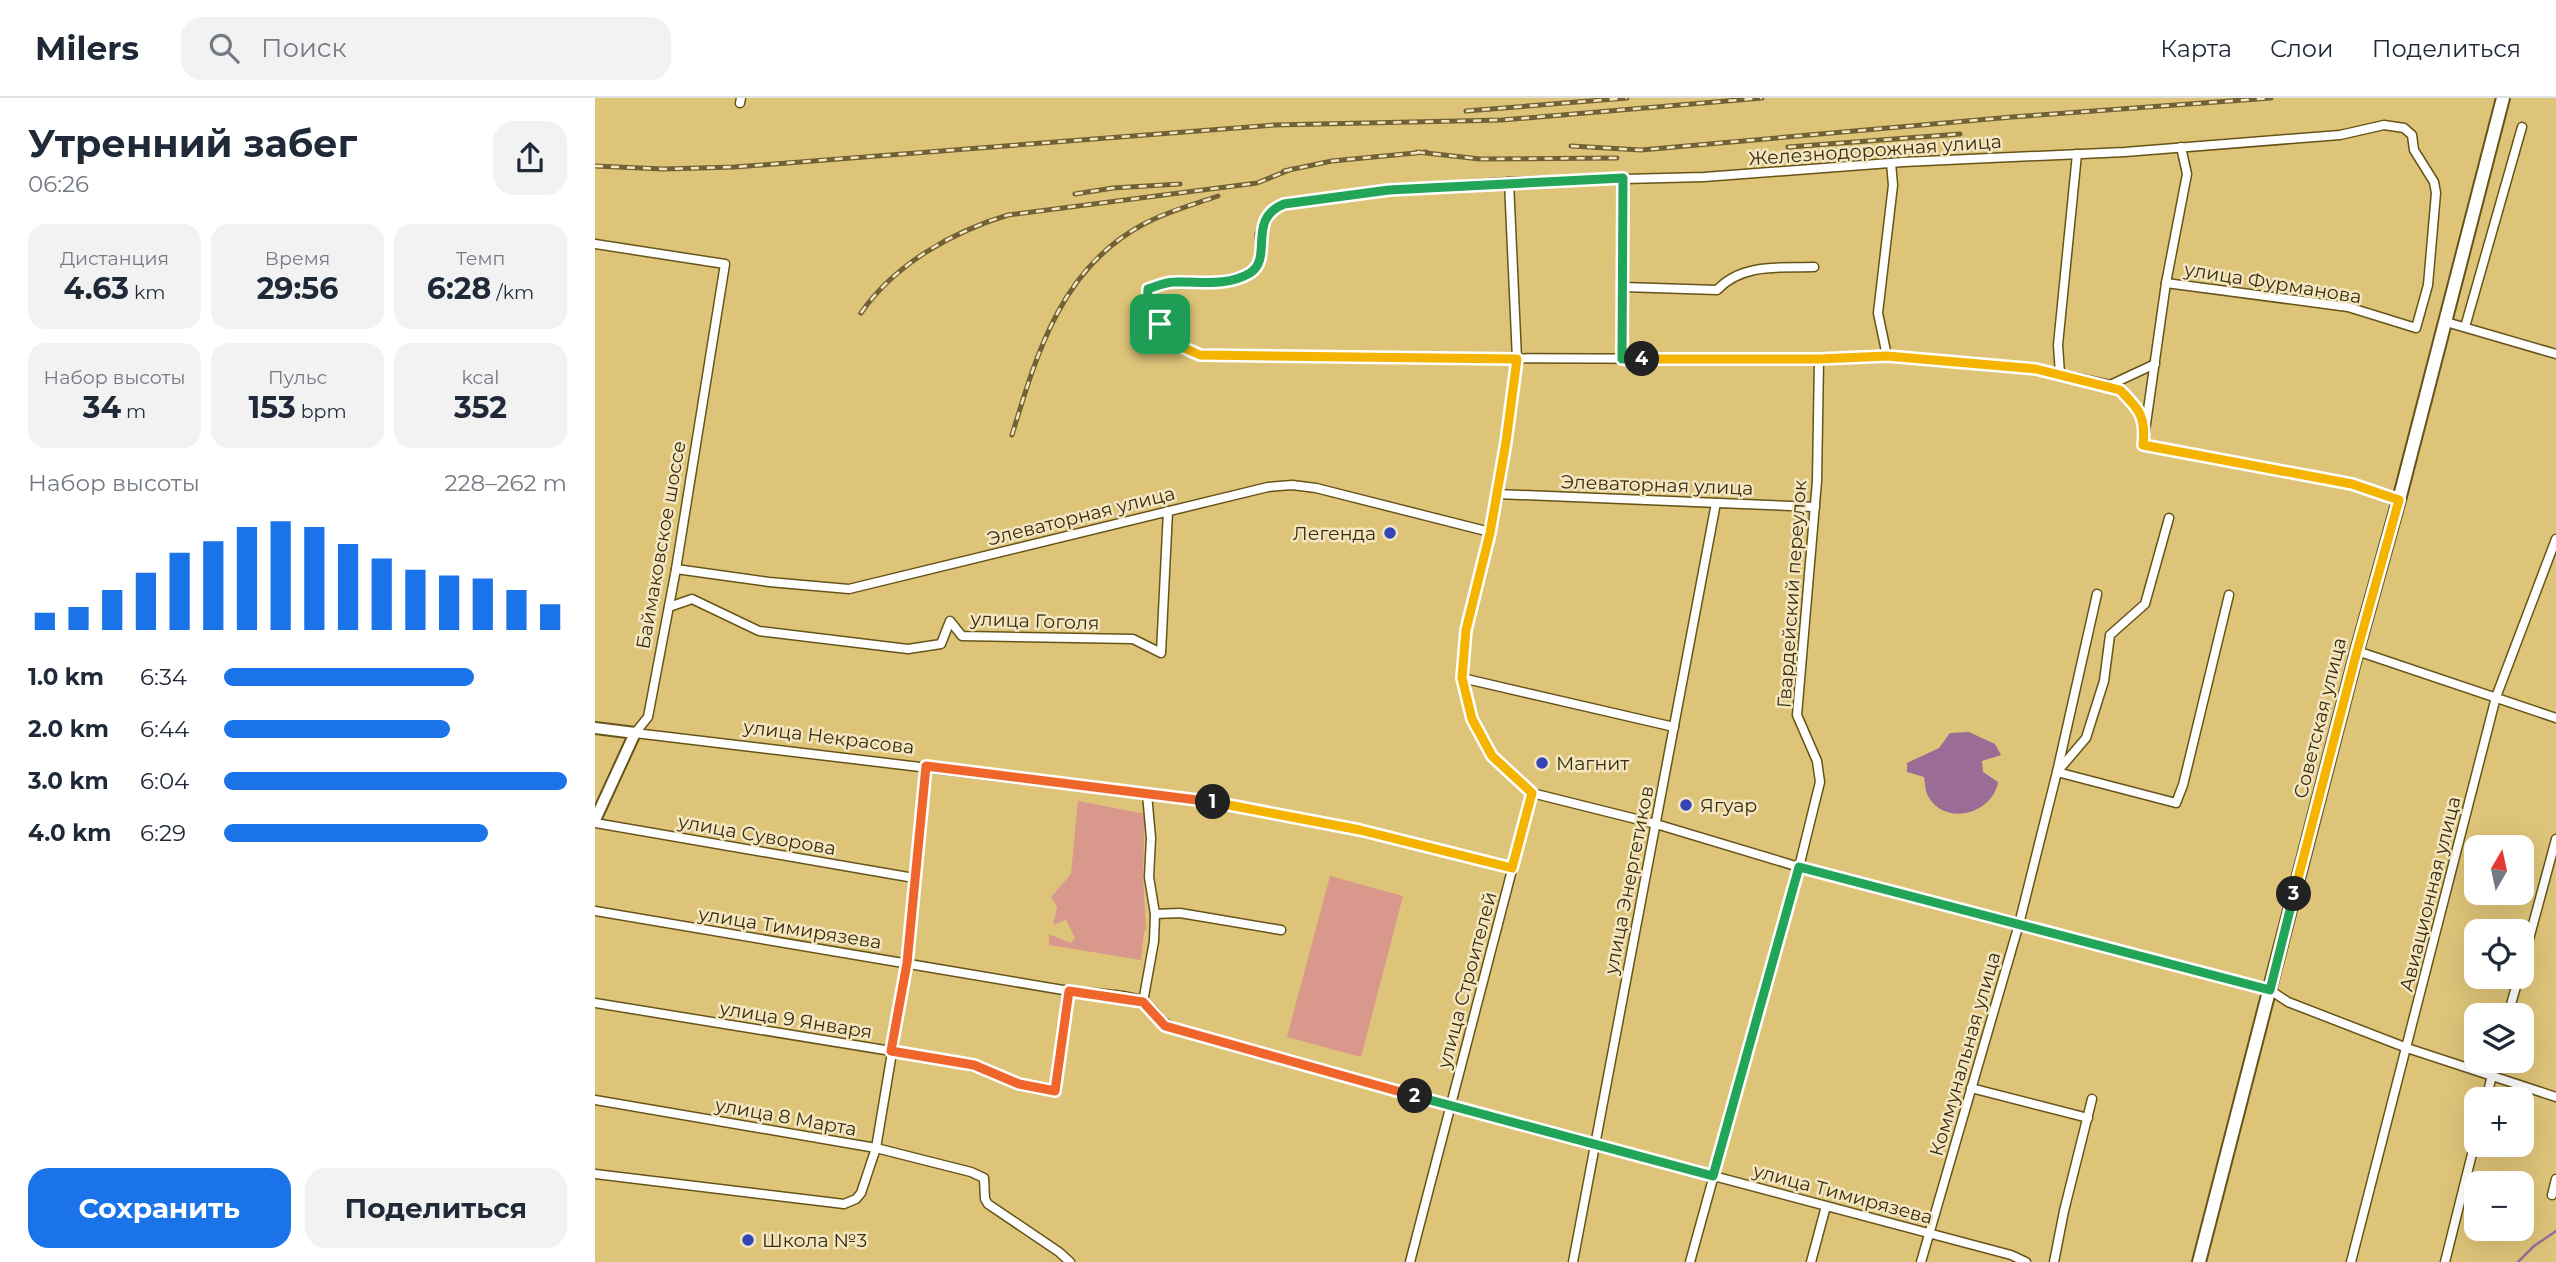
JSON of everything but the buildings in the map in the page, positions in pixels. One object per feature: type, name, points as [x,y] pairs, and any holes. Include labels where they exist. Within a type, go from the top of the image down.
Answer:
[{"type":"main road","name":"Советская улица","points":[[2199,1262],[2503,98]]},
{"type":"main road","name":"улица Некрасова","points":[[595,728],[635,733]]},
{"type":"main road","name":"Баймаковское шоссе","points":[[595,822],[635,733]]},
{"type":"street","name":"Железнодорожная улица","points":[[1517,359],[1200,355],[1180,346],[1147,308],[1148,289],[1164,283],[1216,283],[1249,274],[1256,267],[1261,254],[1260,234],[1265,220],[1273,209],[1284,204],[1389,190],[1509,182],[1704,177],[1891,163],[2181,148],[2340,135],[2394,125],[2404,128],[2411,135],[2414,150],[2434,183],[2436,192],[2428,285],[2416,327]]},
{"type":"street","points":[[2465,327],[2522,127]]},
{"type":"street","points":[[2181,148],[2187,174],[2166,283],[2143,445],[2352,484],[2399,500]]},
{"type":"street","points":[[2060,374],[2058,345],[2077,154]]},
{"type":"street","points":[[1887,356],[1878,313],[1893,185],[1891,163]]},
{"type":"street","points":[[1622,359],[1623,178]]},
{"type":"street","points":[[1509,182],[1517,359],[1490,533],[1466,630],[1462,678],[1472,719],[1492,756],[1532,793],[1656,824],[1799,867],[2270,990],[2288,1002],[2407,1048],[2556,1097]]},
{"type":"street","name":"Баймаковское шоссе","points":[[595,244],[725,264],[676,569],[648,717],[635,733]]},
{"type":"street","points":[[1623,286],[1717,290],[1728,278],[1742,272],[1814,267]]},
{"type":"street","name":"улица Фурманова","points":[[2166,283],[2349,307],[2416,327]]},
{"type":"street","points":[[2445,322],[2556,354]]},
{"type":"street","points":[[1517,359],[1819,359],[1887,356],[2036,369],[2120,390],[2129,398],[2145,424]]},
{"type":"street","name":"Гвардейский переулок","points":[[1690,1262],[1820,782],[1817,761],[1797,715],[1815,507],[1819,359]]},
{"type":"street","points":[[2110,386],[2155,364]]},
{"type":"street","name":"Элеваторная улица","points":[[676,569],[769,582],[849,589],[1268,487],[1292,485],[1347,495],[1490,533]]},
{"type":"street","name":"Элеваторная улица","points":[[1497,494],[1815,507]]},
{"type":"street","name":"улица Энергетиков","points":[[1573,1262],[1716,503]]},
{"type":"street","name":"улица Гоголя","points":[[669,607],[692,599],[759,631],[908,649],[941,644],[950,621],[962,636],[1133,639],[1161,653],[1168,511]]},
{"type":"street","name":"Коммунальная улица","points":[[2057,772],[2086,738],[2104,681],[2111,635],[2145,604],[2169,518]]},
{"type":"street","name":"Авиационная улица","points":[[2351,1262],[2496,697],[2556,539]]},
{"type":"street","name":"Коммунальная улица","points":[[1921,1262],[2019,924],[2097,594]]},
{"type":"street","points":[[2057,772],[2176,803],[2183,785],[2229,595]]},
{"type":"street","points":[[2357,651],[2556,718]]},
{"type":"street","points":[[1462,678],[1674,727]]},
{"type":"street","name":"улица Некрасова","points":[[635,733],[1205,801],[1360,830],[1512,868]]},
{"type":"street","points":[[595,1174],[844,1204],[856,1199],[861,1193],[876,1148],[907,963],[926,766]]},
{"type":"street","points":[[1143,1002],[1154,941],[1155,914],[1149,877],[1151,838],[1147,793]]},
{"type":"street","name":"улица Строителей","points":[[1409,1262],[1532,793]]},
{"type":"street","name":"улица Суворова","points":[[595,822],[914,877]]},
{"type":"street","points":[[2534,921],[2556,839]]},
{"type":"street","name":"улица Тимирязева","points":[[595,911],[1143,1002],[1165,1026],[1450,1106],[2011,1255],[2026,1262]]},
{"type":"street","points":[[1155,914],[1180,913],[1281,930]]},
{"type":"street","name":"улица 9 Января","points":[[595,1003],[974,1065],[1019,1084],[1055,1091],[1069,991]]},
{"type":"street","points":[[2489,1087],[2492,1074]]},
{"type":"street","points":[[1972,1088],[2088,1118]]},
{"type":"street","points":[[2054,1262],[2092,1099]]},
{"type":"street","name":"улица 8 Марта","points":[[595,1100],[876,1148],[971,1172],[984,1178],[985,1199],[989,1204],[1070,1262]]},
{"type":"street","points":[[2445,1262],[2471,1157]]},
{"type":"street","points":[[2552,1195],[2556,1180]]},
{"type":"street","points":[[1811,1262],[1826,1206]]},
{"type":"shaded area","points":[[1969,732],[1995,744],[2001,755],[1982,761],[1983,772],[1998,782],[1994,793],[1978,809],[1955,814],[1934,805],[1927,794],[1924,777],[1907,772],[1907,763],[1939,748],[1950,733]]},
{"type":"shaded area","points":[[1078,801],[1145,814],[1143,875],[1146,929],[1141,960],[1049,945],[1049,934],[1071,943],[1075,938],[1066,920],[1053,925],[1057,907],[1051,897],[1071,874]]},
{"type":"shaded area","points":[[1330,876],[1403,896],[1361,1057],[1287,1037]]},
{"type":"waterway","points":[[2518,1262],[2534,1246],[2556,1231]]},
{"type":"railway","points":[[1466,111],[1627,98]]},
{"type":"railway","points":[[595,166],[664,169],[735,167],[1274,125],[1502,120],[1762,98]]},
{"type":"railway","points":[[1571,146],[1641,150],[2012,117],[2271,98]]},
{"type":"railway","points":[[1788,147],[1960,134]]},
{"type":"railway","points":[[1417,152],[1480,159],[1617,158]]},
{"type":"railway","points":[[1284,171],[1332,161],[1426,152]]},
{"type":"railway","points":[[861,313],[890,279],[908,265],[946,241],[987,222],[1008,215],[1257,183],[1292,169]]},
{"type":"railway","points":[[1075,194],[1113,188],[1180,184]]},
{"type":"railway","points":[[1012,435],[1031,374],[1056,316],[1091,265],[1114,243],[1142,225],[1169,212],[1218,196]]},
{"type":"place","name":"Легенда","points":[[1390,533]]},
{"type":"place","name":"Магнит","points":[[1542,763]]},
{"type":"place","name":"Ягуар","points":[[1686,805]]},
{"type":"place","name":"Школа №3","points":[[748,1240]]},
{"type":"route","points":[[1623,178],[1622,359],[1819,359],[1887,356],[2036,369],[2120,390],[2129,398],[2145,424],[2143,445],[2352,484],[2399,500],[2357,651],[2270,990],[1799,867],[1713,1176],[1177,1030],[1165,1026],[1150,1007],[1135,999],[1069,991],[1055,1091],[1019,1084],[974,1065],[891,1051],[907,963],[926,766],[1205,801],[1280,814],[1360,830],[1512,868],[1532,793],[1492,756],[1472,719],[1462,678],[1466,630],[1490,533],[1517,359],[1200,355],[1180,346],[1160,324],[1147,308],[1148,289],[1164,283],[1216,283],[1249,274],[1256,267],[1261,254],[1260,234],[1265,220],[1273,209],[1284,204],[1389,190],[1623,178]]}]
